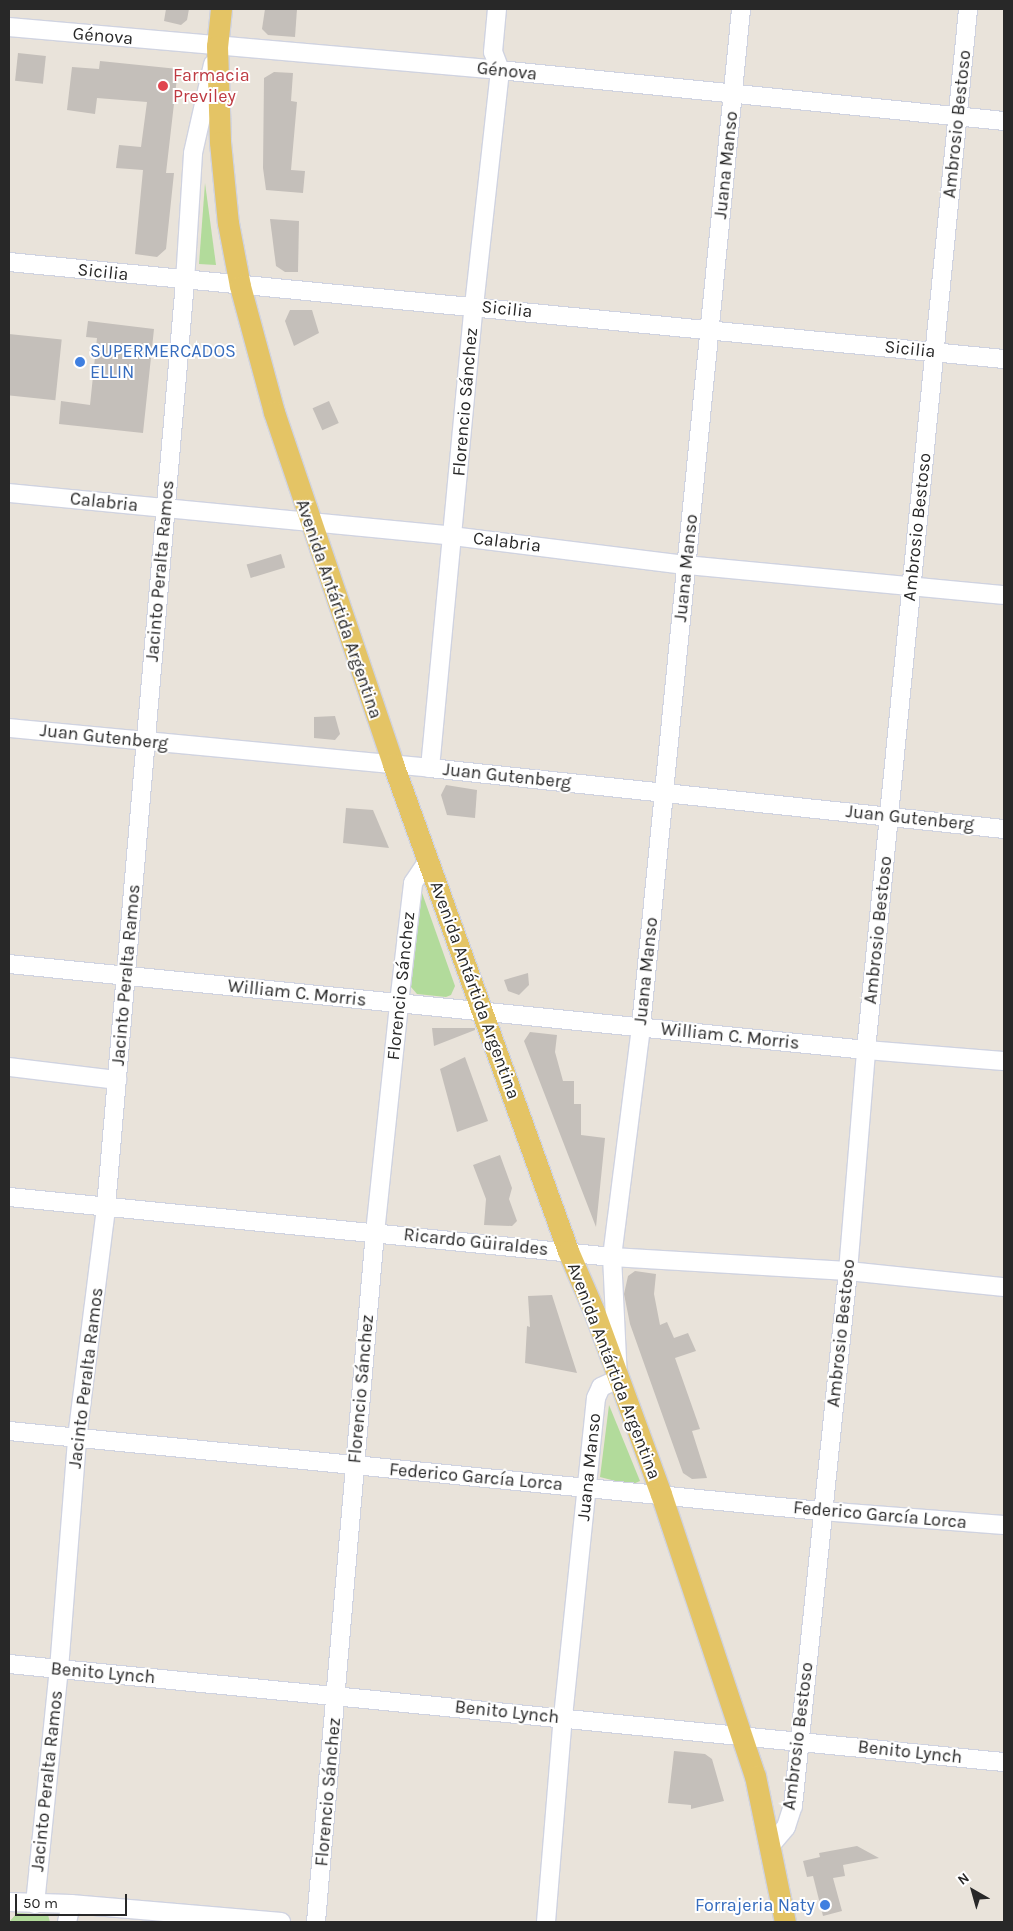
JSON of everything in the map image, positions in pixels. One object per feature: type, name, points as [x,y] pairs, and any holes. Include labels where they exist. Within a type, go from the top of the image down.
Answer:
[{"type":"main road","name":"Avenida Antártida Argentina","points":[[221,9],[217,46],[224,188],[240,286],[264,380],[309,522],[393,764],[483,1010],[568,1251],[660,1494],[742,1735],[771,1845],[786,1922]]},
{"type":"street","name":"Florencio Sánchez","points":[[430,768],[474,306],[500,70],[493,52],[497,9]]},
{"type":"street","name":"Juana Manso","points":[[546,1922],[563,1717],[596,1398],[601,1387],[618,1379],[612,1257],[641,1026],[741,9]]},
{"type":"street","name":"Ambrosio Bestoso","points":[[771,1845],[786,1827],[793,1806],[821,1511],[848,1271],[866,1050],[968,9]]},
{"type":"street","name":"Génova","points":[[9,27],[500,70],[732,95],[1004,121]]},
{"type":"street","name":"Jacinto Peralta Ramos","points":[[35,1904],[59,1669],[77,1438],[106,1207],[185,281],[192,153],[217,46]]},
{"type":"street","name":"Sicilia","points":[[9,262],[185,281],[474,306],[1004,359]]},
{"type":"street","name":"Calabria","points":[[9,493],[452,536],[686,564],[1004,595]]},
{"type":"street","name":"Juan Gutenberg","points":[[9,728],[393,764],[1004,829]]},
{"type":"street","name":"Florencio Sánchez","points":[[316,1922],[337,1695],[354,1466],[375,1233],[399,1003],[413,883],[428,861]]},
{"type":"street","name":"William C. Morris","points":[[9,964],[483,1010],[866,1050],[1004,1062]]},
{"type":"street","points":[[9,1067],[117,1080]]},
{"type":"street","name":"Ricardo Güiraldes","points":[[9,1198],[568,1251],[612,1257],[848,1271],[1004,1287]]},
{"type":"street","name":"Federico García Lorca","points":[[9,1431],[821,1511],[1004,1525]]},
{"type":"street","name":"Benito Lynch","points":[[9,1664],[563,1717],[1004,1762]]},
{"type":"street","points":[[9,1902],[71,1904],[282,1922]]},
{"type":"street","points":[[67,1922],[71,1904]]},
{"type":"green space","points":[[205,183],[216,265],[199,264]]},
{"type":"green space","points":[[421,890],[455,986],[451,995],[446,997],[417,994],[411,987]]},
{"type":"green space","points":[[609,1405],[640,1481],[631,1485],[600,1477]]},
{"type":"green space","points":[[17,1913],[48,1915],[50,1922],[9,1922]]},
{"type":"building","points":[[166,9],[189,9],[187,20],[181,25],[164,21]]},
{"type":"building","points":[[265,9],[297,9],[295,37],[268,35],[262,29]]},
{"type":"building","points":[[18,53],[46,56],[43,84],[15,81]]},
{"type":"building","points":[[100,61],[178,69],[166,173],[174,173],[166,249],[157,257],[135,254],[143,170],[116,168],[119,145],[141,147],[147,102],[97,98],[95,114],[67,110],[72,67],[99,69]]},
{"type":"building","points":[[274,72],[293,73],[291,101],[297,102],[291,170],[305,171],[303,193],[266,190],[263,168],[264,78]]},
{"type":"building","points":[[270,219],[299,221],[298,272],[285,272],[276,266]]},
{"type":"building","points":[[290,310],[312,310],[319,333],[294,346],[285,321]]},
{"type":"building","points":[[88,321],[154,329],[143,433],[59,424],[61,401],[90,405],[97,338],[86,337]]},
{"type":"building","points":[[9,334],[62,340],[55,400],[9,395]]},
{"type":"building","points":[[329,401],[339,423],[322,430],[313,408]]},
{"type":"building","points":[[281,554],[285,567],[251,578],[247,565]]},
{"type":"building","points":[[335,716],[340,734],[335,740],[314,738],[314,717]]},
{"type":"building","points":[[446,785],[477,790],[475,818],[447,815],[441,795]]},
{"type":"building","points":[[346,808],[373,810],[389,848],[343,843]]},
{"type":"building","points":[[528,973],[529,985],[519,995],[508,991],[504,980]]},
{"type":"building","points":[[432,1028],[475,1028],[475,1030],[434,1046]]},
{"type":"building","points":[[530,1032],[557,1035],[555,1052],[563,1081],[574,1081],[574,1104],[581,1104],[581,1135],[605,1138],[596,1227],[524,1041]]},
{"type":"building","points":[[465,1057],[488,1121],[457,1132],[440,1069]]},
{"type":"building","points":[[500,1155],[512,1188],[509,1199],[517,1221],[512,1226],[484,1225],[486,1199],[473,1165]]},
{"type":"building","points":[[635,1271],[656,1274],[654,1294],[660,1325],[667,1322],[674,1338],[688,1333],[696,1351],[675,1358],[700,1429],[692,1431],[707,1478],[692,1479],[683,1473],[630,1324],[624,1294],[628,1276]]},
{"type":"building","points":[[552,1295],[577,1373],[525,1363],[527,1326],[530,1327],[528,1296]]},
{"type":"building","points":[[674,1751],[705,1754],[712,1759],[724,1801],[691,1809],[691,1805],[668,1803]]},
{"type":"building","points":[[857,1846],[879,1858],[843,1865],[845,1876],[833,1878],[842,1911],[823,1916],[813,1876],[807,1877],[803,1861],[820,1857],[819,1853]]},
{"type":"place","name":"Farmacia Previley","points":[[163,86]]},
{"type":"place","name":"SUPERMERCADOS ELLIN","points":[[80,362]]},
{"type":"place","name":"Forrajeria Naty","points":[[825,1905]]}]
